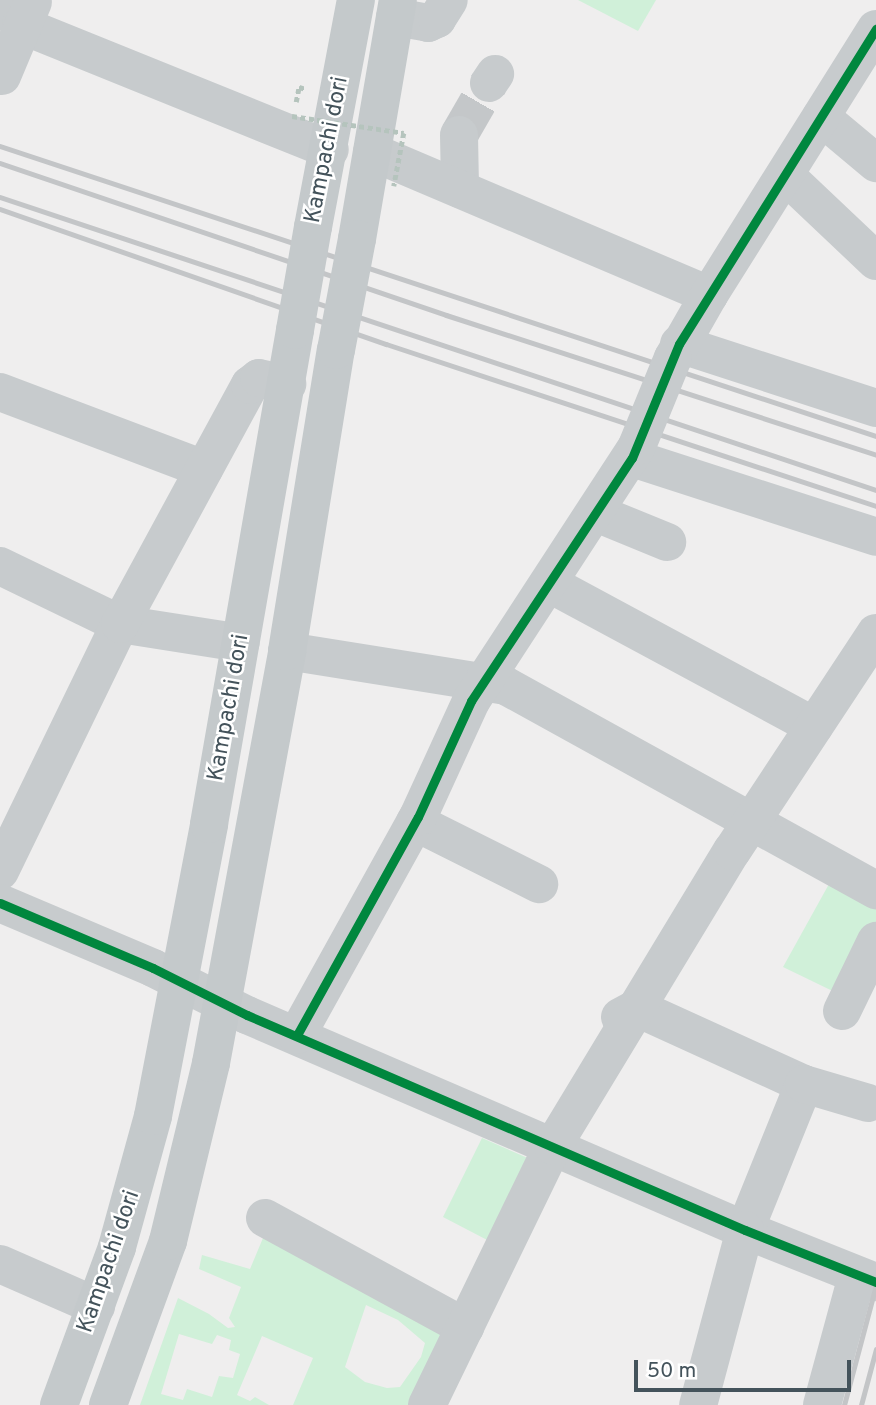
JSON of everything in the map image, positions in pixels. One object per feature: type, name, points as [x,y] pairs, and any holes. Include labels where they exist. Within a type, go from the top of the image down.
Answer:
[{"type":"main road","name":"Kampachi dori","points":[[59,1405],[96,1306],[135,1188],[153,1116],[180,981],[313,227],[330,150],[356,0]]},
{"type":"main road","name":"Kampachi dori","points":[[108,1405],[168,1241],[200,1116],[287,652],[336,349],[396,8]]},
{"type":"street","points":[[396,8],[428,23],[438,19],[449,0]]},
{"type":"street","points":[[2,76],[19,9],[330,150]]},
{"type":"street","points":[[297,1035],[334,954],[415,822],[471,701],[551,584],[634,452],[676,351],[876,30]]},
{"type":"street","points":[[821,117],[876,163]]},
{"type":"street","points":[[459,135],[460,189]]},
{"type":"street","points":[[372,152],[709,295]]},
{"type":"street","points":[[785,175],[876,261]]},
{"type":"street","points":[[676,351],[876,408]]},
{"type":"street","points":[[0,871],[120,624],[250,384],[259,378],[287,384]]},
{"type":"street","points":[[0,392],[204,469]]},
{"type":"street","points":[[634,452],[876,537]]},
{"type":"street","points":[[596,513],[667,542]]},
{"type":"street","points":[[0,566],[120,624],[241,643]]},
{"type":"street","points":[[551,584],[814,726]]},
{"type":"street","points":[[427,1405],[553,1146],[628,1013],[876,633]]},
{"type":"street","points":[[287,652],[506,686],[876,890]]},
{"type":"street","points":[[415,822],[539,884]]},
{"type":"street","points":[[0,903],[180,981],[222,1003],[744,1230],[866,1279],[822,1405]]},
{"type":"street","points":[[842,1011],[876,941]]},
{"type":"street","points":[[628,1013],[804,1084],[867,1103]]},
{"type":"street","points":[[698,1405],[744,1230],[804,1084]]},
{"type":"street","points":[[265,1218],[465,1327]]},
{"type":"street","points":[[0,1265],[96,1306]]},
{"type":"path","points":[[292,116],[404,133],[394,186]]},
{"type":"green space","points":[[578,0],[656,0],[638,31]]},
{"type":"green space","points":[[829,884],[876,908],[876,931],[845,997],[783,967]]},
{"type":"green space","points":[[482,1138],[530,1159],[491,1242],[443,1217]]},
{"type":"green space","points":[[268,1226],[453,1326],[418,1405],[293,1405],[313,1358],[262,1336],[237,1395],[250,1401],[255,1397],[269,1405],[140,1405],[178,1298],[209,1314],[228,1328],[235,1327],[229,1318],[241,1287],[199,1269],[202,1255],[250,1269]],"holes":[[[366,1305],[398,1320],[425,1343],[421,1357],[400,1387],[387,1388],[365,1382],[345,1367]],[[179,1334],[212,1344],[217,1335],[231,1340],[229,1350],[240,1354],[233,1378],[219,1376],[212,1397],[187,1389],[183,1400],[161,1394]]]},
{"type":"tunnel","points":[[459,135],[489,83]]},
{"type":"railway","points":[[0,146],[876,436]]},
{"type":"railway","points":[[0,163],[446,315],[876,455]]},
{"type":"railway","points":[[0,197],[876,490]]},
{"type":"railway","points":[[0,209],[386,344],[876,506]]},
{"type":"railway","points":[[844,1405],[876,1285]]},
{"type":"railway","points":[[861,1405],[876,1349]]},
{"type":"cycle path","points":[[297,1035],[418,817],[471,701],[632,458],[679,344],[876,29]]},
{"type":"cycle path","points":[[0,903],[153,968],[247,1015],[745,1230],[876,1282]]}]
